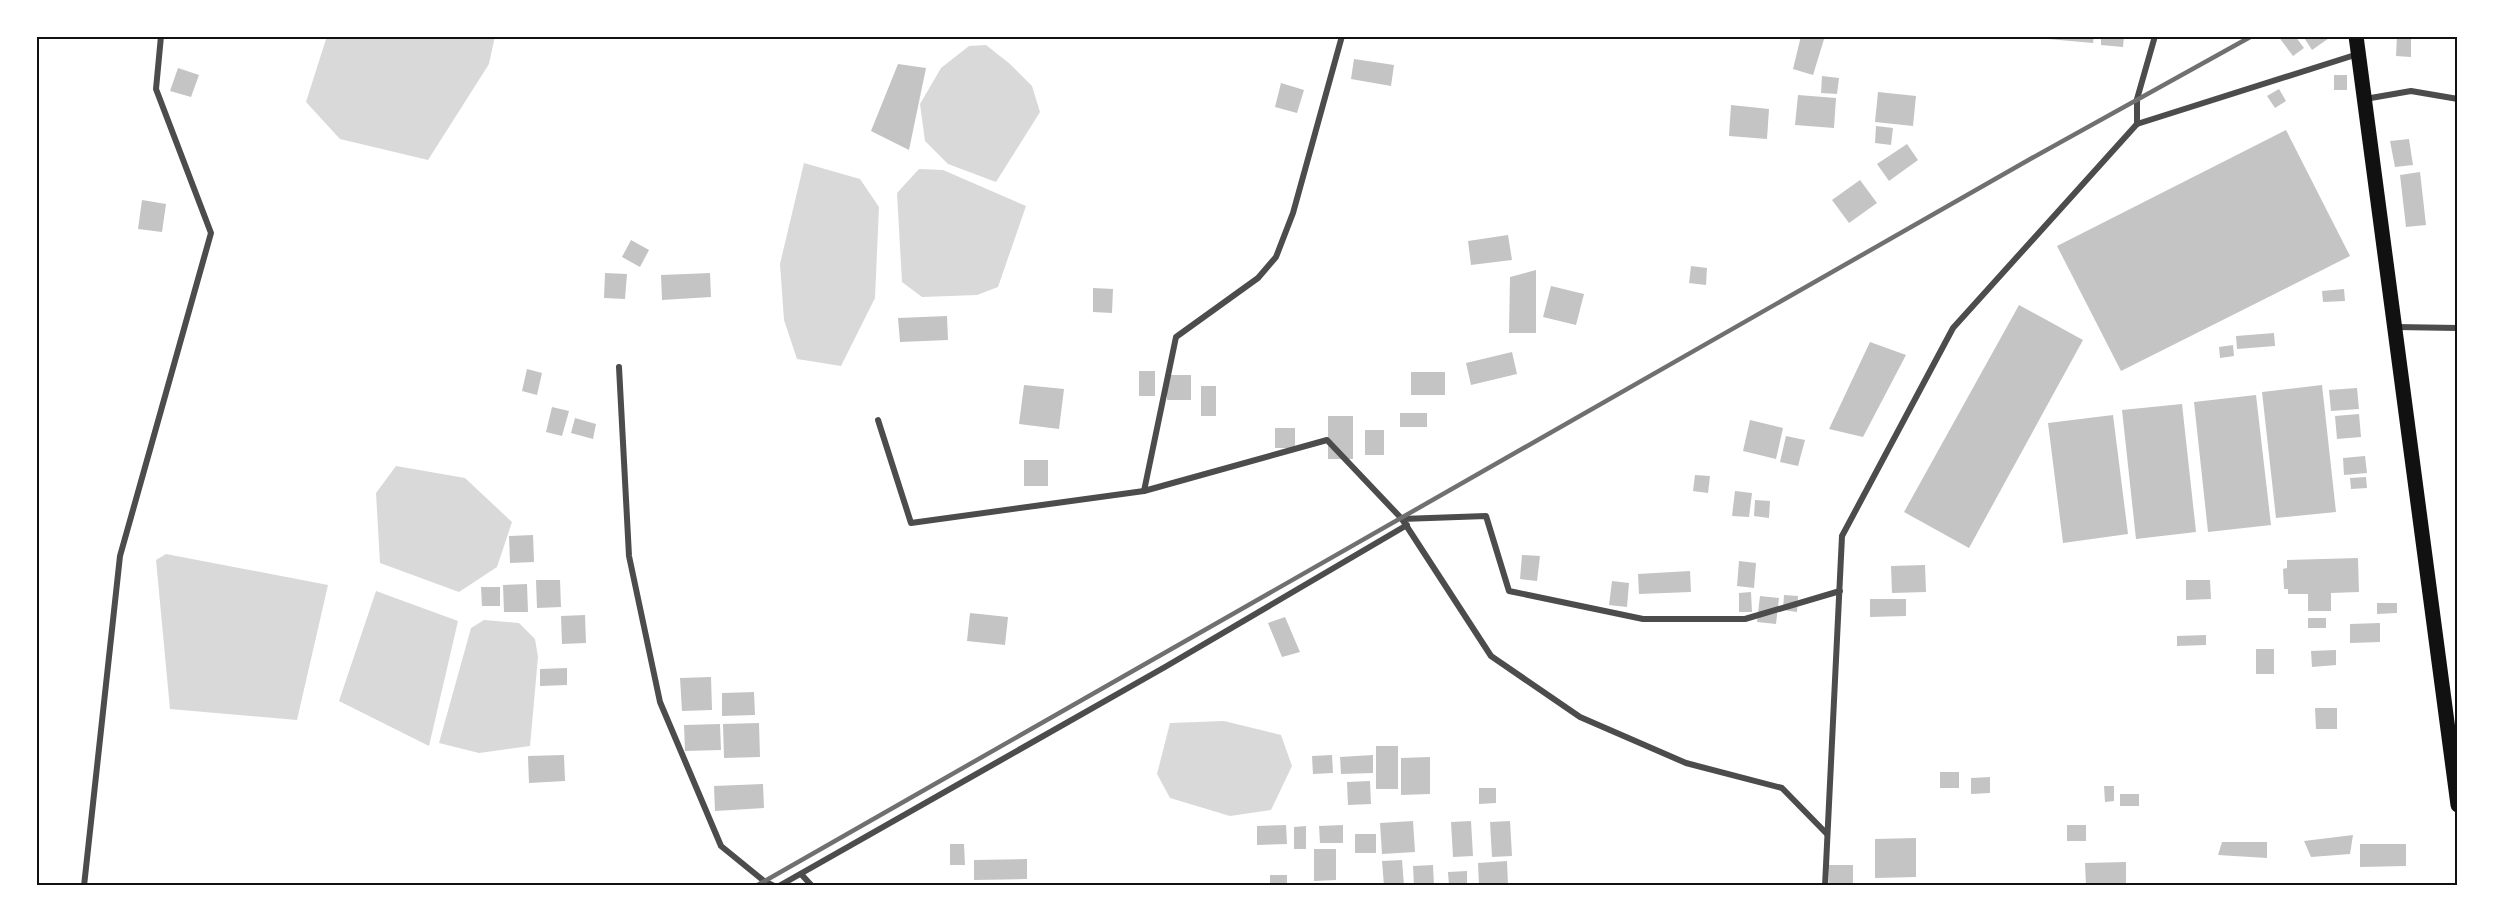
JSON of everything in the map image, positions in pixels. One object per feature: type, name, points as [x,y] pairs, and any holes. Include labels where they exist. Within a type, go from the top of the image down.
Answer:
[{"type":"highway","points":[[2356,36],[2453,733],[2458,805]]},
{"type":"street","points":[[84,886],[120,556],[211,233],[156,89],[161,36]]},
{"type":"street","points":[[1144,491],[1176,336],[1258,278],[1276,257],[1293,213],[1342,36]]},
{"type":"street","points":[[2137,124],[2137,99],[2155,36]]},
{"type":"street","points":[[1824,886],[1842,536],[1953,328],[2137,124],[2358,54]]},
{"type":"street","points":[[2365,99],[2411,91],[2458,99]]},
{"type":"street","points":[[2395,327],[2458,328]]},
{"type":"street","points":[[619,367],[630,556],[660,702],[721,846],[764,881],[776,886],[801,874],[1165,667],[1407,525]]},
{"type":"street","points":[[878,420],[911,523],[1144,491],[1327,440],[1407,525],[1491,656],[1580,717],[1686,763],[1782,788],[1827,834]]},
{"type":"street","points":[[1402,519],[1486,516],[1509,591],[1643,619],[1745,619],[1840,591]]},
{"type":"street","points":[[801,874],[812,886]]},
{"type":"shaded area","points":[[327,36],[495,36],[489,64],[428,160],[340,139],[306,102]]},
{"type":"shaded area","points":[[986,45],[1032,86],[1040,112],[996,182],[948,164],[925,141],[920,104],[941,68],[969,46]]},
{"type":"shaded area","points":[[804,163],[860,179],[879,207],[875,298],[841,366],[797,359],[784,320],[780,264]]},
{"type":"shaded area","points":[[919,169],[943,170],[1026,206],[998,287],[977,295],[922,297],[902,282],[897,193]]},
{"type":"shaded area","points":[[396,466],[465,478],[512,522],[497,567],[459,592],[380,563],[376,493]]},
{"type":"shaded area","points":[[166,554],[328,585],[297,720],[170,709],[156,560]]},
{"type":"shaded area","points":[[376,591],[458,621],[429,746],[339,701]]},
{"type":"shaded area","points":[[484,620],[519,623],[535,639],[538,657],[530,746],[479,753],[439,743],[471,628]]},
{"type":"shaded area","points":[[1224,721],[1281,735],[1292,766],[1271,810],[1230,816],[1170,798],[1157,774],[1170,723]]},
{"type":"building","points":[[1801,36],[1825,36],[1813,75],[1793,69]]},
{"type":"building","points":[[2037,36],[2094,36],[2093,43],[2037,38]]},
{"type":"building","points":[[2101,36],[2124,36],[2123,47],[2101,45]]},
{"type":"building","points":[[2278,36],[2295,36],[2304,48],[2293,56]]},
{"type":"building","points":[[2303,36],[2332,36],[2312,50]]},
{"type":"building","points":[[2397,36],[2411,36],[2411,57],[2396,56]]},
{"type":"building","points":[[1354,59],[1394,65],[1391,86],[1351,79]]},
{"type":"building","points":[[898,64],[926,68],[909,150],[871,131]]},
{"type":"building","points":[[178,68],[199,75],[191,97],[170,91]]},
{"type":"building","points":[[2334,75],[2347,75],[2347,90],[2334,90]]},
{"type":"building","points":[[1822,76],[1839,78],[1837,94],[1821,93]]},
{"type":"building","points":[[1281,83],[1304,90],[1297,113],[1275,107]]},
{"type":"building","points":[[2279,89],[2286,101],[2275,108],[2267,96]]},
{"type":"building","points":[[1878,92],[1916,96],[1913,126],[1875,122]]},
{"type":"building","points":[[1798,95],[1836,98],[1834,128],[1795,125]]},
{"type":"building","points":[[1731,105],[1769,109],[1767,139],[1729,136]]},
{"type":"building","points":[[1876,126],[1893,128],[1891,145],[1875,143]]},
{"type":"building","points":[[2286,130],[2350,256],[2121,371],[2057,246]]},
{"type":"building","points":[[2409,139],[2413,165],[2395,167],[2390,141]]},
{"type":"building","points":[[1907,144],[1918,160],[1889,181],[1877,164]]},
{"type":"building","points":[[2420,172],[2426,225],[2406,227],[2400,175]]},
{"type":"building","points":[[1860,180],[1877,203],[1849,223],[1832,200]]},
{"type":"building","points":[[142,200],[166,204],[162,232],[138,229]]},
{"type":"building","points":[[1508,235],[1512,260],[1471,265],[1468,241]]},
{"type":"building","points":[[631,240],[649,250],[640,267],[622,257]]},
{"type":"building","points":[[1691,266],[1707,268],[1706,285],[1689,283]]},
{"type":"building","points":[[1536,270],[1536,333],[1509,333],[1510,277]]},
{"type":"building","points":[[605,273],[627,274],[625,299],[604,298]]},
{"type":"building","points":[[710,273],[711,297],[662,300],[661,275]]},
{"type":"building","points":[[1551,286],[1584,294],[1576,325],[1543,317]]},
{"type":"building","points":[[1093,288],[1113,289],[1112,313],[1093,312]]},
{"type":"building","points":[[2344,289],[2345,301],[2323,302],[2322,291]]},
{"type":"building","points":[[2019,305],[2083,340],[1969,548],[1904,512]]},
{"type":"building","points":[[947,316],[948,340],[900,342],[898,318]]},
{"type":"building","points":[[2274,333],[2275,346],[2237,349],[2236,336]]},
{"type":"building","points":[[1870,342],[1906,355],[1863,437],[1829,429]]},
{"type":"building","points":[[2233,345],[2234,356],[2220,358],[2219,347]]},
{"type":"building","points":[[1512,352],[1517,374],[1471,385],[1466,363]]},
{"type":"building","points":[[527,369],[542,373],[537,395],[522,391]]},
{"type":"building","points":[[1139,371],[1155,371],[1155,396],[1139,396]]},
{"type":"building","points":[[1411,372],[1445,372],[1445,395],[1411,395]]},
{"type":"building","points":[[1167,375],[1191,375],[1191,400],[1167,400]]},
{"type":"building","points":[[1024,385],[1064,389],[1059,429],[1019,424]]},
{"type":"building","points":[[2322,385],[2336,512],[2276,518],[2262,392]]},
{"type":"building","points":[[1201,386],[1216,386],[1216,416],[1201,416]]},
{"type":"building","points":[[2357,388],[2359,409],[2331,411],[2329,390]]},
{"type":"building","points":[[2256,395],[2271,525],[2208,532],[2194,402]]},
{"type":"building","points":[[2182,404],[2196,532],[2136,539],[2122,410]]},
{"type":"building","points":[[552,407],[569,411],[562,436],[546,432]]},
{"type":"building","points":[[1400,413],[1427,413],[1427,427],[1400,427]]},
{"type":"building","points":[[2359,414],[2361,437],[2337,439],[2335,416]]},
{"type":"building","points":[[2113,415],[2128,534],[2063,543],[2048,423]]},
{"type":"building","points":[[1328,416],[1353,416],[1353,459],[1328,459]]},
{"type":"building","points":[[575,418],[596,424],[593,439],[571,433]]},
{"type":"building","points":[[1750,420],[1783,428],[1776,459],[1743,451]]},
{"type":"building","points":[[1275,428],[1295,428],[1295,448],[1275,448]]},
{"type":"building","points":[[1365,430],[1384,430],[1384,455],[1365,455]]},
{"type":"building","points":[[1786,436],[1805,440],[1798,466],[1780,462]]},
{"type":"building","points":[[2365,456],[2367,473],[2344,475],[2343,458]]},
{"type":"building","points":[[1024,460],[1048,460],[1048,486],[1024,486]]},
{"type":"building","points":[[1695,475],[1710,476],[1708,493],[1693,491]]},
{"type":"building","points":[[2366,477],[2367,488],[2351,489],[2350,478]]},
{"type":"building","points":[[1735,491],[1752,493],[1749,517],[1732,516]]},
{"type":"building","points":[[1755,500],[1770,501],[1769,518],[1754,516]]},
{"type":"building","points":[[533,535],[534,562],[510,563],[509,536]]},
{"type":"building","points":[[1522,555],[1540,556],[1537,581],[1520,579]]},
{"type":"building","points":[[2358,558],[2359,592],[2331,593],[2331,611],[2308,611],[2308,594],[2288,594],[2288,589],[2284,589],[2283,569],[2287,568],[2287,560]]},
{"type":"building","points":[[1739,561],[1756,563],[1754,588],[1737,586]]},
{"type":"building","points":[[1925,565],[1926,592],[1892,593],[1891,566]]},
{"type":"building","points":[[1690,571],[1691,592],[1639,594],[1638,574]]},
{"type":"building","points":[[536,580],[560,580],[561,607],[537,608]]},
{"type":"building","points":[[2186,580],[2210,580],[2211,599],[2186,600]]},
{"type":"building","points":[[1612,581],[1629,583],[1627,607],[1609,605]]},
{"type":"building","points":[[527,584],[528,612],[504,612],[503,585]]},
{"type":"building","points":[[481,587],[500,587],[500,606],[482,606]]},
{"type":"building","points":[[1751,592],[1752,612],[1739,612],[1739,593]]},
{"type":"building","points":[[1784,595],[1798,596],[1797,612],[1783,610]]},
{"type":"building","points":[[1760,596],[1779,598],[1776,624],[1757,622]]},
{"type":"building","points":[[1870,599],[1906,599],[1906,616],[1870,617]]},
{"type":"building","points":[[2377,603],[2397,603],[2397,613],[2377,614]]},
{"type":"building","points":[[970,613],[1008,617],[1005,645],[967,641]]},
{"type":"building","points":[[585,615],[586,643],[562,644],[561,616]]},
{"type":"building","points":[[1285,617],[1300,652],[1282,657],[1268,623]]},
{"type":"building","points":[[2308,618],[2326,618],[2326,628],[2308,628]]},
{"type":"building","points":[[2380,623],[2380,642],[2350,643],[2350,624]]},
{"type":"building","points":[[2206,635],[2206,645],[2177,646],[2177,636]]},
{"type":"building","points":[[2256,649],[2274,649],[2274,674],[2256,674]]},
{"type":"building","points":[[2336,650],[2336,665],[2312,667],[2311,651]]},
{"type":"building","points":[[567,668],[567,685],[540,686],[540,669]]},
{"type":"building","points":[[711,677],[712,710],[682,711],[680,678]]},
{"type":"building","points":[[754,692],[755,715],[722,716],[722,693]]},
{"type":"building","points":[[2315,708],[2337,708],[2337,729],[2316,729]]},
{"type":"building","points":[[759,723],[760,757],[724,758],[723,724]]},
{"type":"building","points":[[720,724],[721,750],[685,751],[684,725]]},
{"type":"building","points":[[1376,746],[1398,746],[1398,789],[1376,789]]},
{"type":"building","points":[[564,755],[565,781],[529,783],[528,756]]},
{"type":"building","points":[[1332,755],[1333,773],[1313,774],[1312,756]]},
{"type":"building","points":[[1373,755],[1373,773],[1341,774],[1340,757]]},
{"type":"building","points":[[1430,757],[1430,794],[1401,795],[1401,758]]},
{"type":"building","points":[[1940,772],[1959,772],[1959,788],[1940,788]]},
{"type":"building","points":[[1990,777],[1990,793],[1971,794],[1971,778]]},
{"type":"building","points":[[1370,781],[1371,804],[1348,805],[1347,782]]},
{"type":"building","points":[[763,784],[764,808],[715,811],[714,786]]},
{"type":"building","points":[[2104,786],[2114,786],[2114,801],[2105,802]]},
{"type":"building","points":[[1479,788],[1496,788],[1496,803],[1479,804]]},
{"type":"building","points":[[2120,794],[2139,794],[2139,806],[2120,806]]},
{"type":"building","points":[[1413,821],[1415,852],[1382,854],[1380,823]]},
{"type":"building","points":[[1471,821],[1473,856],[1453,857],[1451,822]]},
{"type":"building","points":[[1510,821],[1512,856],[1492,857],[1490,822]]},
{"type":"building","points":[[1286,825],[1287,844],[1257,845],[1257,826]]},
{"type":"building","points":[[1343,825],[1343,843],[1320,843],[1319,826]]},
{"type":"building","points":[[2067,825],[2086,825],[2086,841],[2067,841]]},
{"type":"building","points":[[1306,826],[1306,849],[1294,849],[1294,827]]},
{"type":"building","points":[[1355,834],[1376,834],[1376,853],[1355,853]]},
{"type":"building","points":[[2353,835],[2350,854],[2311,857],[2304,841]]},
{"type":"building","points":[[1916,838],[1916,877],[1875,878],[1875,839]]},
{"type":"building","points":[[2222,842],[2267,842],[2267,858],[2218,855]]},
{"type":"building","points":[[950,844],[964,844],[965,865],[950,865]]},
{"type":"building","points":[[2360,844],[2406,844],[2406,866],[2360,867]]},
{"type":"building","points":[[1314,849],[1336,849],[1336,880],[1314,881]]},
{"type":"building","points":[[1027,859],[1027,879],[974,880],[974,860]]},
{"type":"building","points":[[1402,860],[1404,886],[1384,886],[1382,861]]},
{"type":"building","points":[[1507,861],[1508,886],[1479,886],[1478,863]]},
{"type":"building","points":[[2126,862],[2126,886],[2086,886],[2085,863]]},
{"type":"building","points":[[1433,865],[1434,886],[1414,886],[1413,866]]},
{"type":"building","points":[[1829,865],[1853,865],[1853,886],[1829,886]]},
{"type":"building","points":[[1467,871],[1467,886],[1449,886],[1448,872]]},
{"type":"building","points":[[1270,875],[1287,875],[1287,886],[1270,886]]},
{"type":"railway","points":[[756,886],[2032,158],[2252,36]]}]
